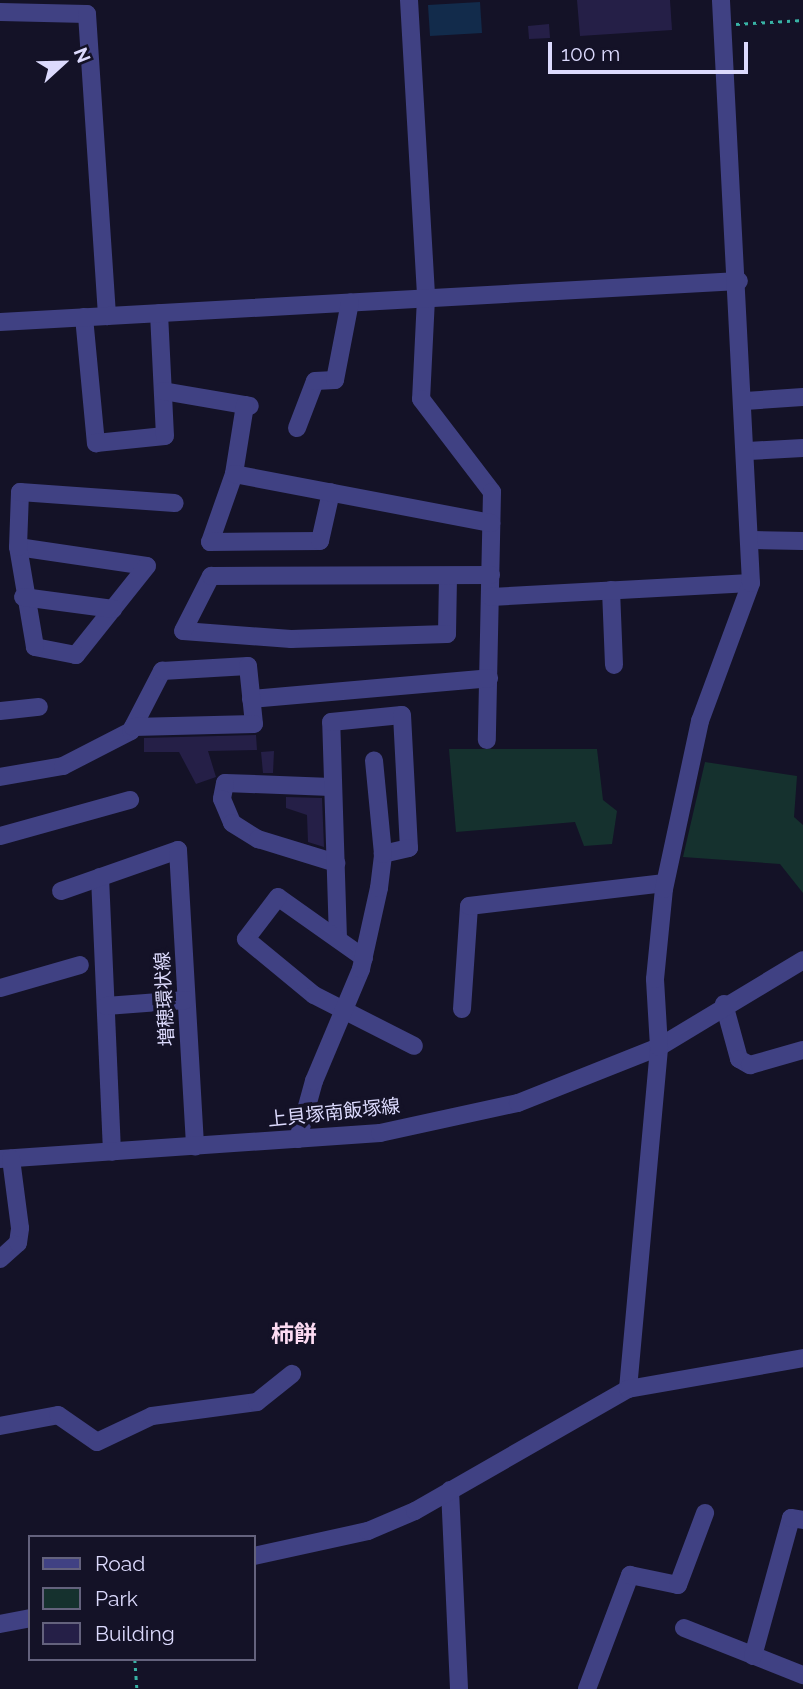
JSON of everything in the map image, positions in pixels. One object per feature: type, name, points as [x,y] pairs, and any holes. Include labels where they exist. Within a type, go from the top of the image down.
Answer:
[{"type":"street","points":[[409,0],[426,298],[421,399],[492,492],[487,740]]},
{"type":"street","points":[[628,1389],[659,1047],[655,979],[665,883],[700,721],[751,583],[748,451],[721,0]]},
{"type":"street","points":[[0,12],[87,14],[107,316]]},
{"type":"street","points":[[0,322],[739,281]]},
{"type":"street","points":[[297,428],[315,381],[335,380],[350,302]]},
{"type":"street","points":[[84,317],[96,443],[165,436],[159,313]]},
{"type":"street","points":[[163,391],[247,405],[234,474],[210,542],[320,541],[331,492]]},
{"type":"street","points":[[745,401],[803,397]]},
{"type":"street","points":[[748,451],[803,448]]},
{"type":"street","points":[[234,474],[492,523]]},
{"type":"street","points":[[18,547],[147,566],[76,655],[30,643],[18,547],[8,508],[20,492],[174,503]]},
{"type":"street","points":[[752,540],[803,541]]},
{"type":"street","points":[[448,577],[447,634],[291,639],[183,631],[211,576],[491,575]]},
{"type":"street","points":[[491,597],[751,583]]},
{"type":"street","points":[[611,590],[614,665]]},
{"type":"street","points":[[23,597],[113,609]]},
{"type":"street","points":[[0,777],[63,766],[133,727],[254,724],[248,666],[162,671],[133,727]]},
{"type":"street","points":[[251,699],[489,678]]},
{"type":"street","points":[[1,707],[39,707]]},
{"type":"street","points":[[338,939],[331,722],[402,715],[409,848],[383,854]]},
{"type":"street","points":[[298,1139],[343,1007],[364,958],[383,854],[374,760]]},
{"type":"street","points":[[331,787],[225,783],[222,799],[232,823],[258,839],[336,863]]},
{"type":"street","points":[[0,836],[130,800]]},
{"type":"street","name":"増穂環状線","points":[[100,877],[178,850],[195,1147]]},
{"type":"street","points":[[61,891],[100,877],[112,1152]]},
{"type":"street","points":[[462,1010],[469,906],[665,883]]},
{"type":"street","points":[[364,958],[278,897],[246,939],[314,995],[343,1007],[414,1046]]},
{"type":"street","name":"上貝塚南飯塚線","points":[[5,1159],[380,1133],[518,1103],[659,1047],[724,1004],[803,960]]},
{"type":"street","points":[[0,988],[80,965]]},
{"type":"street","points":[[106,1006],[186,1000]]},
{"type":"street","points":[[724,1004],[739,1059],[750,1065],[803,1050]]},
{"type":"street","points":[[0,1259],[18,1243],[20,1228],[5,1159]]},
{"type":"street","points":[[256,1556],[368,1531],[450,1490],[628,1389],[803,1358]]},
{"type":"street","points":[[0,1426],[58,1415],[97,1442],[152,1416],[257,1402],[292,1374]]},
{"type":"street","points":[[450,1490],[459,1689]]},
{"type":"street","points":[[587,1689],[630,1575],[678,1585],[705,1513]]},
{"type":"street","points":[[754,1656],[791,1518],[803,1520]]},
{"type":"street","points":[[0,1624],[28,1618]]},
{"type":"street","points":[[684,1628],[803,1675]]},
{"type":"path","points":[[723,24],[803,20]]},
{"type":"path","points":[[135,1661],[137,1689]]},
{"type":"green space","points":[[449,749],[597,749],[603,800],[617,811],[612,844],[584,846],[575,822],[456,832]]},
{"type":"green space","points":[[705,762],[797,776],[794,817],[803,825],[803,893],[780,864],[683,857]]},
{"type":"water","points":[[480,2],[482,33],[430,36],[428,5]]},
{"type":"building","points":[[577,0],[670,0],[672,30],[580,36]]},
{"type":"building","points":[[549,24],[550,38],[529,39],[528,26]]},
{"type":"building","points":[[256,735],[257,750],[208,751],[216,777],[196,784],[179,752],[144,752],[144,738]]},
{"type":"building","points":[[274,751],[273,773],[263,773],[261,752]]},
{"type":"building","points":[[286,797],[322,798],[324,847],[308,842],[307,815],[286,808]]},
{"type":"district","name":"柿餅","points":[[294,1334]]}]
